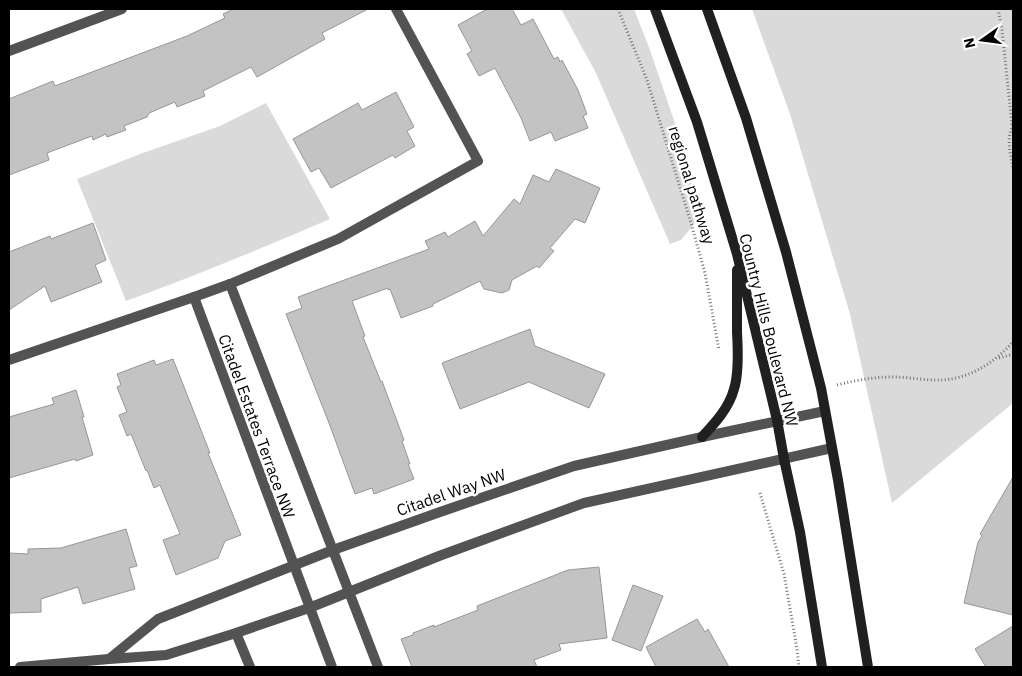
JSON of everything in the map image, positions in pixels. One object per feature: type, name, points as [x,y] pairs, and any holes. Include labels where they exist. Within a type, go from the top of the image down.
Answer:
[{"type":"main road","name":"Country Hills Boulevard NW","points":[[655,9],[697,122],[737,254],[777,420],[800,532],[822,667]]},
{"type":"main road","name":"Country Hills Boulevard NW","points":[[707,9],[746,118],[786,252],[818,379],[841,498],[868,667]]},
{"type":"main road","points":[[702,437],[722,413],[734,389],[738,354],[737,254]]},
{"type":"street","points":[[9,51],[122,9]]},
{"type":"street","points":[[9,360],[230,284],[338,239],[478,161],[396,9]]},
{"type":"street","name":"Citadel Estates Terrace NW","points":[[230,284],[378,667]]},
{"type":"street","name":"Citadel Estates Terrace NW","points":[[194,297],[332,667]]},
{"type":"street","name":"Citadel Way NW","points":[[109,659],[158,619],[333,550],[574,466],[825,411]]},
{"type":"street","points":[[20,667],[166,655],[309,608],[439,556],[584,503],[832,448]]},
{"type":"street","points":[[236,633],[250,667]]},
{"type":"path","name":"regional pathway","points":[[618,9],[647,80],[691,223],[705,273],[720,355]]},
{"type":"path","points":[[998,9],[1013,125],[1008,145],[1013,168]]},
{"type":"path","points":[[837,385],[868,378],[953,379],[968,375],[987,365],[1002,354],[1013,342]]},
{"type":"path","points":[[995,359],[1013,354]]},
{"type":"path","points":[[760,493],[784,574],[799,667]]},
{"type":"shaded area","points":[[561,9],[634,9],[680,138],[700,217],[681,240],[670,244],[596,73]]},
{"type":"shaded area","points":[[752,9],[1013,9],[1013,403],[892,503],[850,314],[790,114]]},
{"type":"shaded area","points":[[266,103],[330,219],[228,262],[126,301],[77,179],[140,154],[220,126]]},
{"type":"building","points":[[233,9],[368,9],[322,33],[325,39],[257,77],[251,67],[203,91],[205,96],[177,107],[175,102],[149,113],[147,117],[124,126],[126,130],[107,137],[106,134],[93,140],[92,136],[47,153],[49,160],[9,175],[9,99],[53,81],[55,86],[187,36],[225,18],[223,14]]},
{"type":"building","points":[[487,9],[512,9],[521,25],[533,19],[554,59],[558,57],[560,62],[562,60],[578,90],[587,114],[583,116],[588,128],[555,141],[551,132],[530,141],[521,118],[495,68],[479,76],[467,54],[472,51],[458,25]]},
{"type":"building","points":[[396,92],[414,127],[407,131],[415,146],[395,158],[393,155],[331,188],[319,168],[311,172],[293,139],[358,103],[362,110]]},
{"type":"building","points":[[556,169],[600,188],[585,223],[575,219],[550,248],[554,251],[539,268],[537,266],[512,280],[509,290],[502,293],[484,289],[480,281],[433,304],[433,306],[401,318],[388,288],[352,301],[365,336],[363,337],[404,440],[402,441],[414,479],[374,494],[372,488],[355,494],[286,314],[302,308],[298,297],[429,249],[425,241],[445,232],[448,237],[475,221],[483,236],[514,199],[520,204],[533,175],[549,182]]},
{"type":"building","points":[[93,223],[106,260],[95,265],[102,282],[51,302],[45,286],[9,310],[9,252],[50,236],[51,239]]},
{"type":"building","points":[[530,329],[535,346],[605,374],[589,408],[529,382],[460,409],[442,363]]},
{"type":"building","points":[[173,359],[241,535],[225,541],[218,558],[176,575],[163,540],[180,534],[160,485],[154,488],[131,434],[127,436],[119,415],[127,412],[117,387],[121,385],[117,374],[154,360],[156,365]]},
{"type":"building","points":[[76,390],[93,455],[9,478],[9,417],[54,404],[52,398]]},
{"type":"building","points":[[1013,477],[1013,615],[964,603],[978,542],[982,536],[980,534]]},
{"type":"building","points":[[126,529],[137,566],[129,568],[135,589],[83,604],[78,587],[41,599],[41,612],[9,613],[9,553],[28,554],[28,549],[61,548]]},
{"type":"building","points":[[599,567],[607,638],[559,644],[561,650],[534,660],[537,667],[412,667],[401,639],[478,610],[477,606],[568,570]]},
{"type":"building","points":[[633,585],[663,596],[641,651],[612,640]]},
{"type":"building","points":[[697,619],[705,632],[708,629],[729,667],[656,667],[646,647]]},
{"type":"building","points":[[1013,626],[1013,667],[986,667],[975,649]]}]
